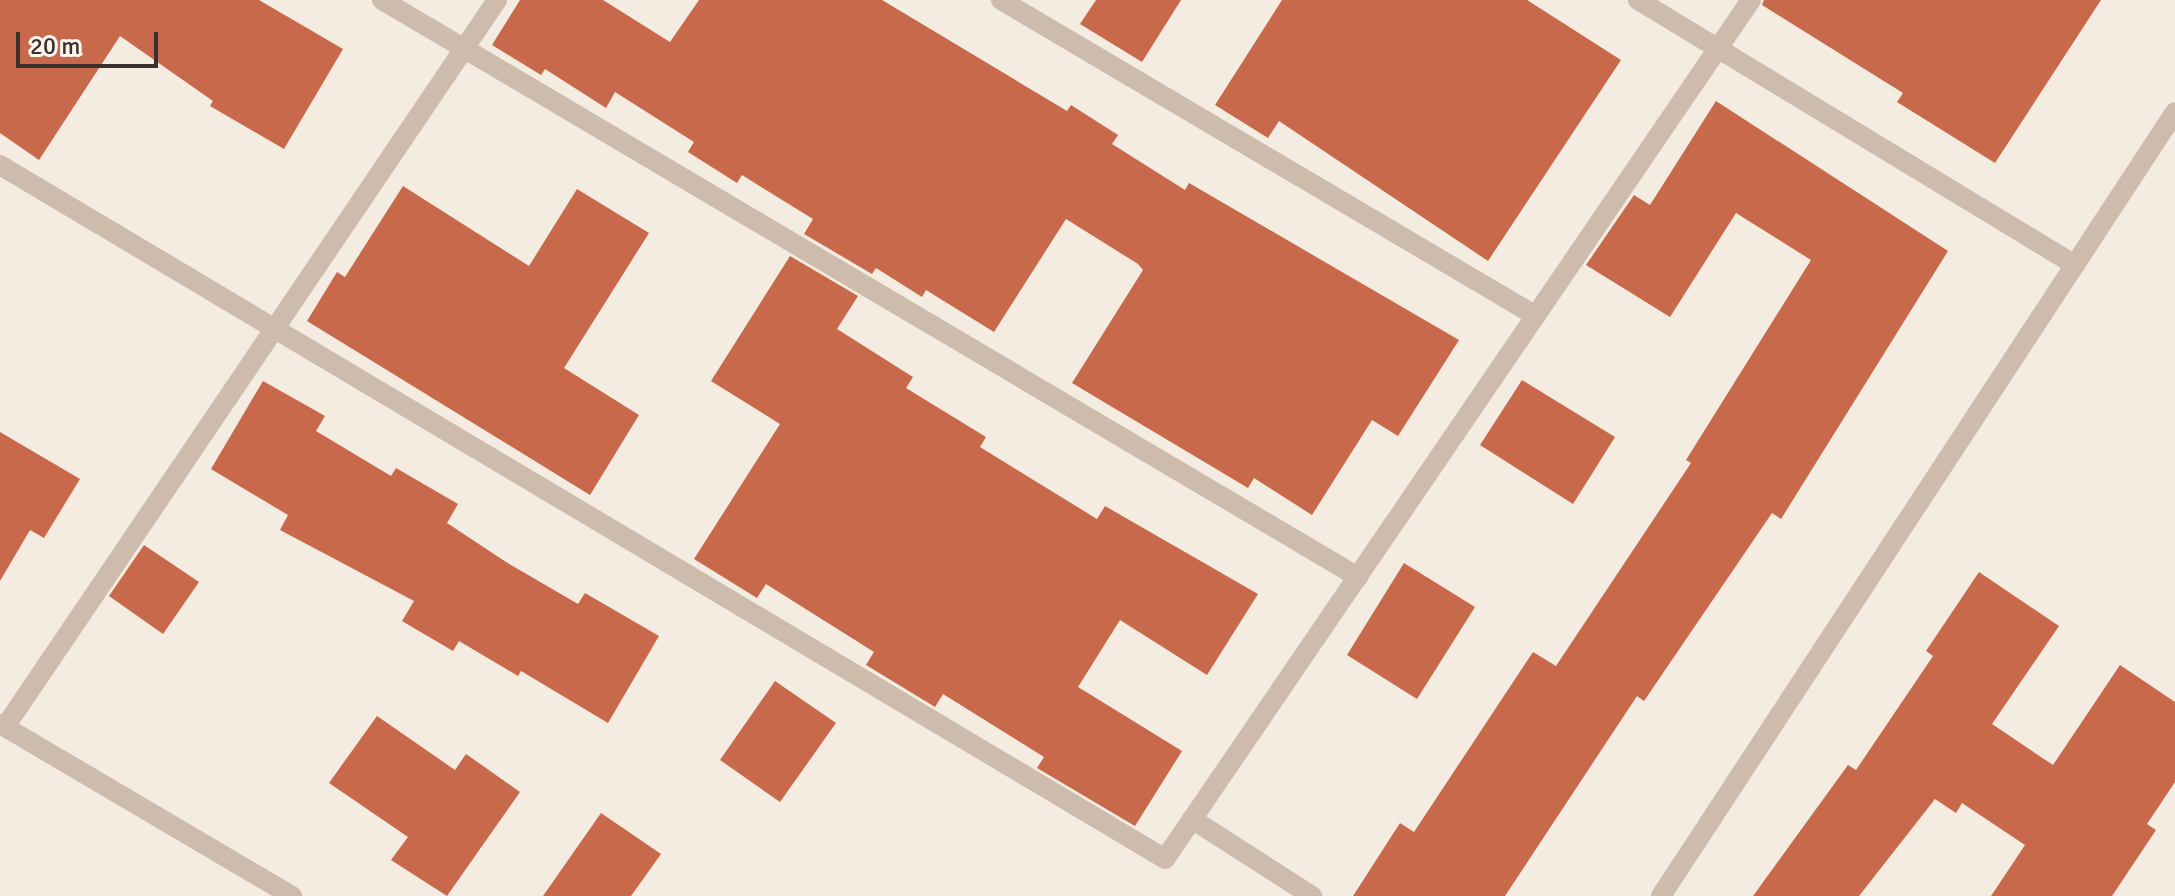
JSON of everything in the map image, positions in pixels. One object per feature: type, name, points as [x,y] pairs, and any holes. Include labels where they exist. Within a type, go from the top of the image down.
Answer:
[{"type":"street","points":[[382,0],[1358,577]]},
{"type":"street","points":[[292,896],[2,725],[497,0]]},
{"type":"street","points":[[1001,0],[1536,316]]},
{"type":"street","points":[[1638,0],[2075,265]]},
{"type":"street","points":[[0,165],[1165,859],[1751,0]]},
{"type":"street","points":[[1661,896],[2175,112]]},
{"type":"street","points":[[1192,819],[1312,896]]},
{"type":"building","points":[[0,0],[259,0],[343,49],[284,149],[210,106],[213,101],[120,36],[39,160],[0,133]]},
{"type":"building","points":[[520,0],[603,0],[670,42],[699,0],[882,0],[1067,111],[1071,105],[1118,135],[1112,144],[1185,190],[1189,183],[1459,340],[1398,436],[1372,420],[1312,515],[1254,478],[1248,488],[1072,383],[1143,270],[1138,264],[1066,219],[994,332],[926,290],[922,297],[876,268],[872,274],[804,234],[813,219],[742,175],[737,183],[688,152],[694,142],[615,92],[606,108],[545,69],[541,75],[492,45]]},
{"type":"building","points":[[1096,0],[1181,0],[1142,62],[1080,24]]},
{"type":"building","points":[[1282,0],[1527,0],[1621,60],[1488,261],[1279,121],[1268,138],[1215,105]]},
{"type":"building","points":[[1764,0],[2101,0],[1995,163],[1897,102],[1903,93],[1762,5]]},
{"type":"building","points":[[1716,101],[1948,251],[1781,519],[1772,513],[1644,701],[1637,696],[1505,896],[1353,896],[1400,823],[1414,832],[1533,652],[1556,666],[1691,463],[1686,460],[1811,260],[1736,213],[1670,317],[1586,265],[1634,195],[1650,205]]},
{"type":"building","points":[[403,186],[529,266],[577,189],[649,233],[564,368],[639,415],[590,495],[307,321],[337,272],[345,277]]},
{"type":"building","points":[[790,256],[858,296],[837,329],[913,377],[906,388],[986,437],[980,447],[1097,519],[1105,506],[1258,594],[1207,675],[1120,620],[1078,687],[1182,751],[1135,826],[1037,768],[1044,757],[943,694],[935,707],[866,665],[874,652],[766,584],[757,598],[694,559],[780,424],[711,381]]},
{"type":"building","points":[[1522,380],[1615,437],[1573,504],[1480,445]]},
{"type":"building","points":[[263,381],[325,416],[316,431],[391,476],[396,468],[458,504],[447,523],[506,562],[578,604],[585,593],[659,636],[608,723],[521,671],[518,676],[459,641],[453,651],[402,621],[414,601],[280,530],[288,515],[211,469]]},
{"type":"building","points":[[0,432],[80,479],[44,538],[30,530],[0,581]]},
{"type":"building","points":[[144,545],[199,582],[163,634],[109,596]]},
{"type":"building","points":[[1404,563],[1475,607],[1417,699],[1347,655]]},
{"type":"building","points":[[1979,572],[2059,626],[1992,724],[2053,765],[2120,665],[2175,702],[2175,782],[2147,824],[2156,830],[2112,896],[1991,896],[2025,845],[1962,803],[1956,813],[1935,799],[1859,896],[1753,896],[1848,765],[1856,770],[1933,656],[1926,651]]},
{"type":"building","points":[[775,681],[836,723],[780,802],[720,760]]},
{"type":"building","points":[[377,716],[455,770],[466,754],[520,792],[447,896],[391,860],[408,837],[329,783]]},
{"type":"building","points":[[601,813],[661,854],[631,896],[543,896]]}]
